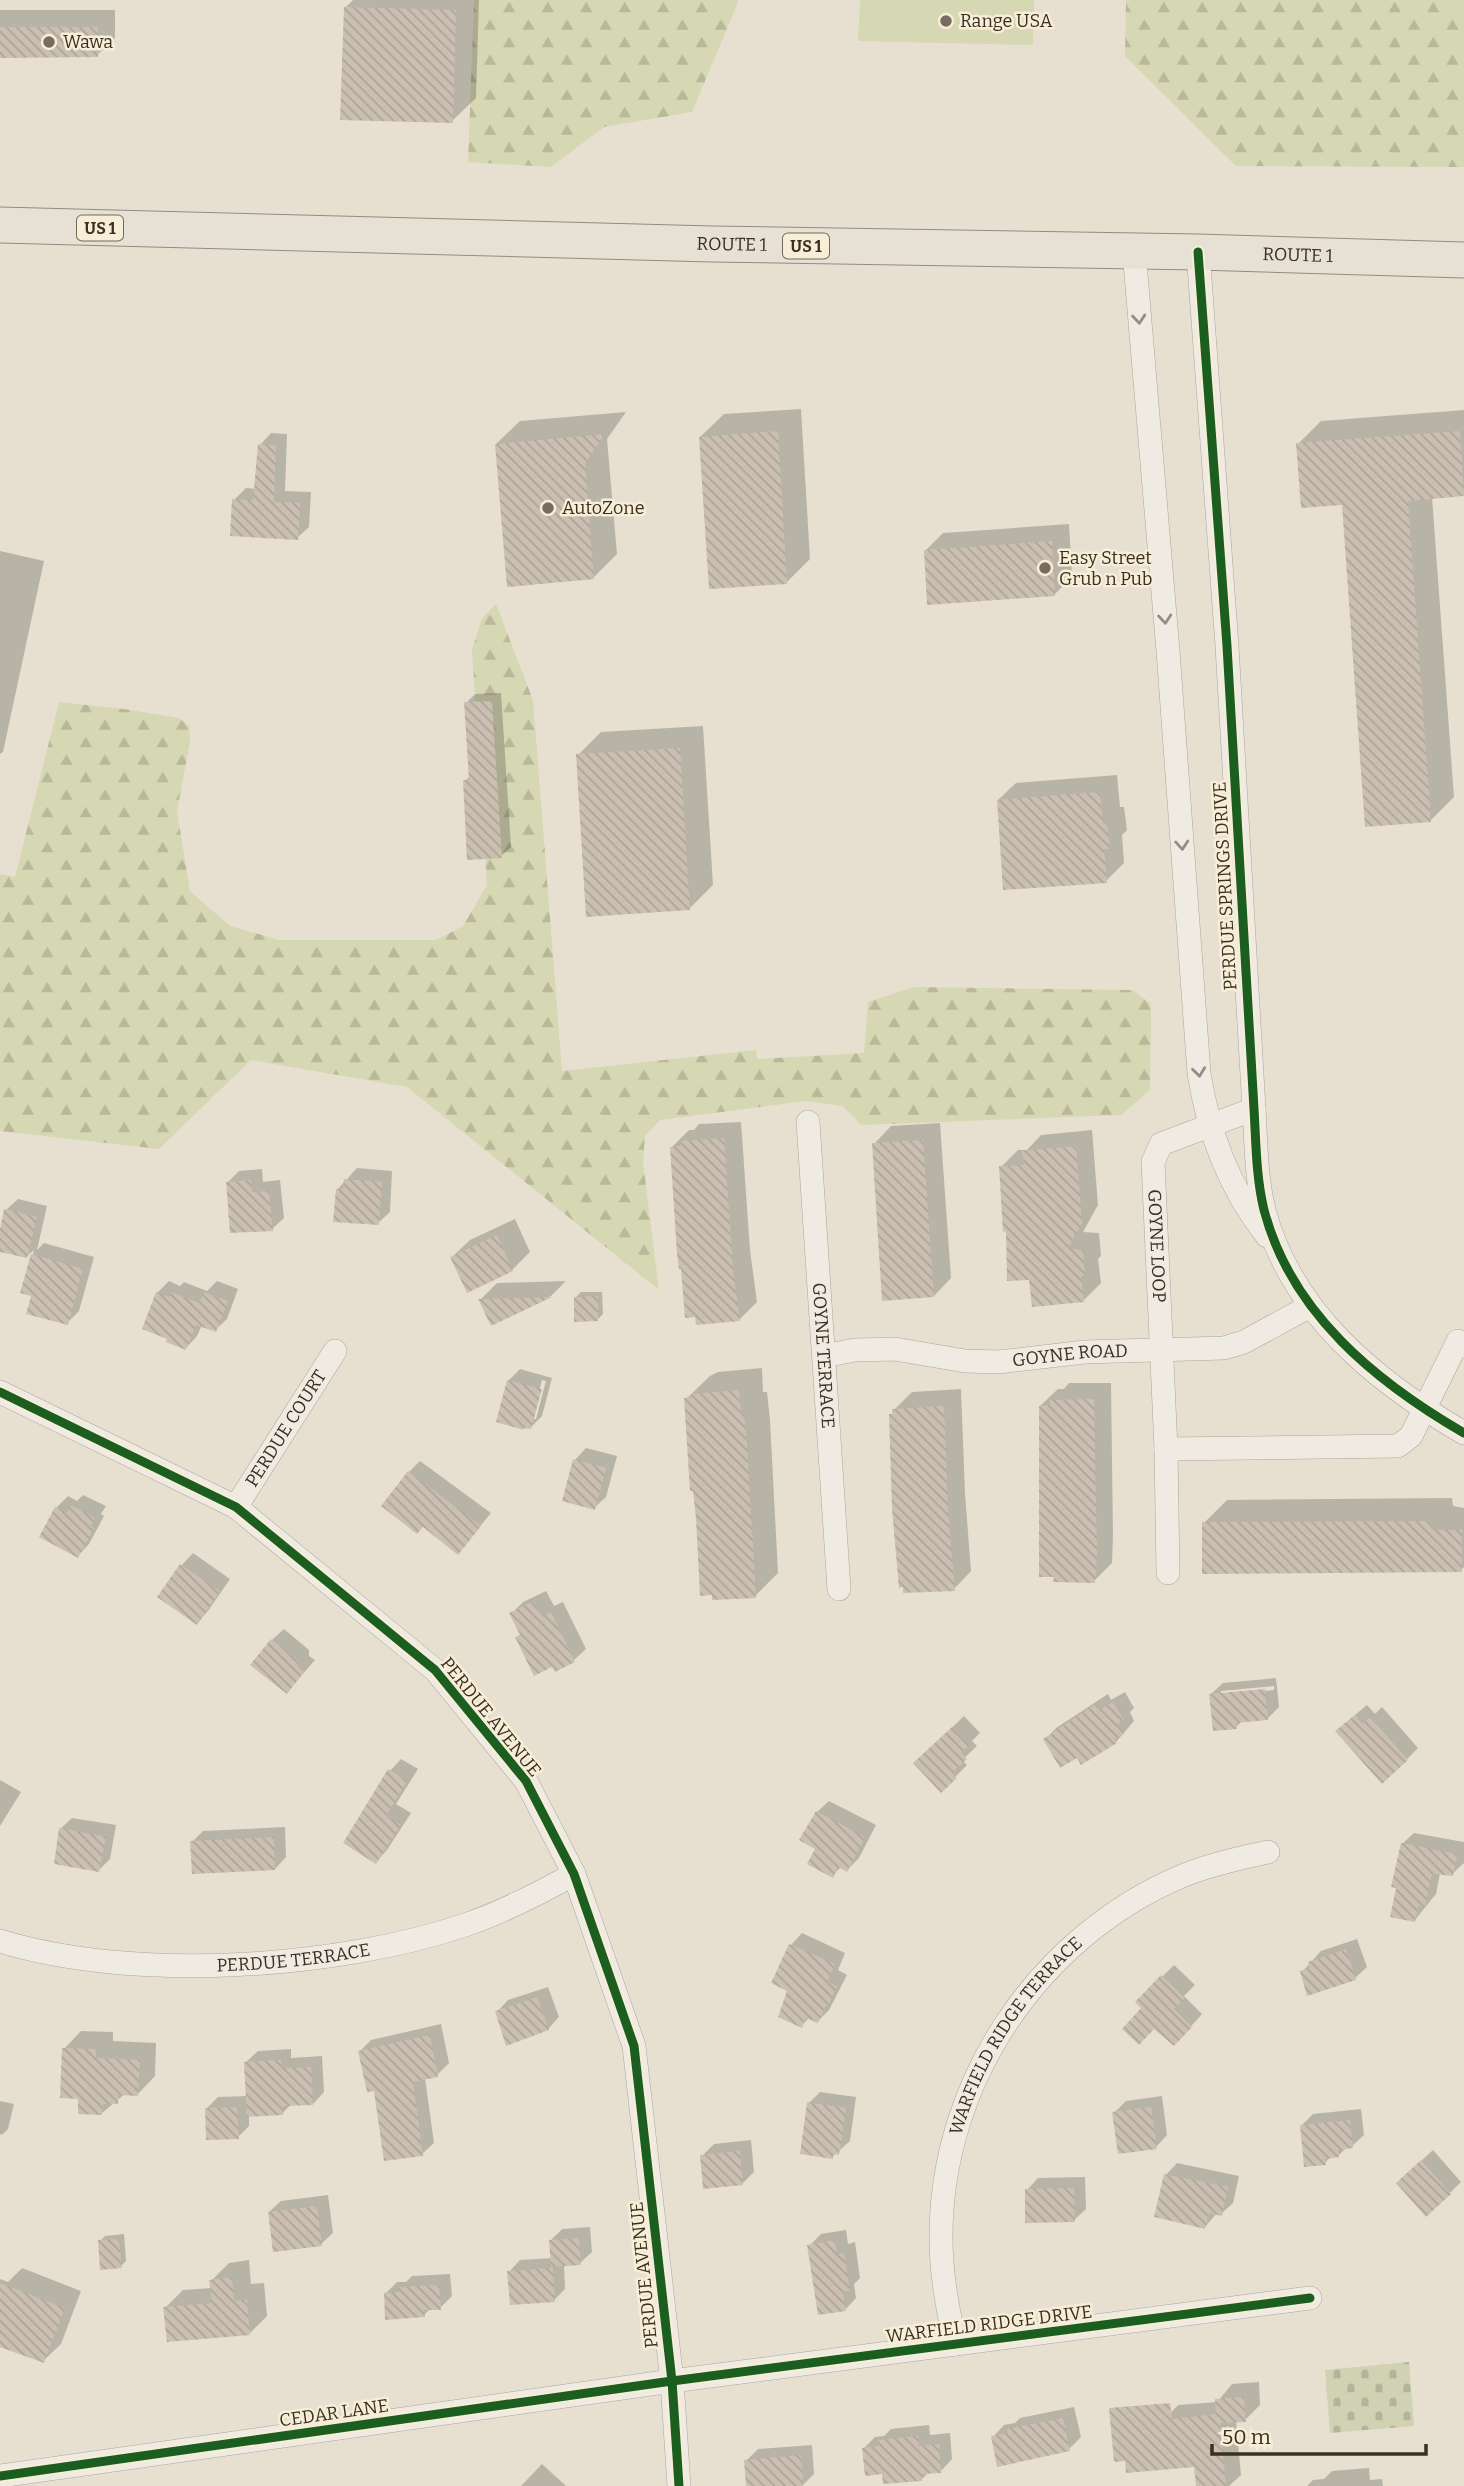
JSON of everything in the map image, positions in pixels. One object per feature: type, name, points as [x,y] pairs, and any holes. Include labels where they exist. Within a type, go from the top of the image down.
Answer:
[{"type":"main road","name":"ROUTE 1","points":[[0,225],[1464,260]]},
{"type":"street","name":"PERDUE SPRINGS DRIVE","points":[[1134,251],[1168,651],[1199,1073],[1204,1108],[1234,1186],[1251,1216],[1278,1250]]},
{"type":"street","name":"PERDUE SPRINGS DRIVE","points":[[1198,252],[1227,646],[1254,1109],[1264,1209],[1278,1250],[1296,1287],[1355,1357],[1423,1409],[1464,1433]]},
{"type":"street","name":"GOYNE LOOP","points":[[1168,1573],[1166,1450],[1153,1162],[1161,1143],[1254,1109]]},
{"type":"street","name":"GOYNE TERRACE","points":[[808,1122],[839,1589]]},
{"type":"street","name":"GOYNE ROAD","points":[[824,1356],[855,1350],[895,1349],[965,1361],[999,1362],[1085,1352],[1224,1348],[1244,1342],[1310,1306]]},
{"type":"street","points":[[1166,1450],[1398,1446],[1411,1436],[1458,1341],[1464,1346]]},
{"type":"street","name":"PERDUE COURT","points":[[236,1507],[335,1351]]},
{"type":"street","name":"PERDUE AVENUE","points":[[0,1392],[236,1507],[435,1670],[526,1781],[574,1874],[634,2046],[672,2381],[679,2486]]},
{"type":"street","name":"WARFIELD RIDGE TERRACE","points":[[955,2344],[944,2292],[941,2239],[944,2186],[963,2110],[994,2040],[1022,1998],[1049,1968],[1086,1934],[1137,1900],[1181,1877],[1229,1861],[1268,1852]]},
{"type":"street","name":"PERDUE TERRACE","points":[[0,1941],[22,1948],[86,1959],[160,1965],[234,1964],[329,1955],[393,1944],[467,1924],[522,1902],[574,1874]]},
{"type":"street","name":"WARFIELD RIDGE DRIVE","points":[[672,2381],[1310,2298]]},
{"type":"street","name":"CEDAR LANE","points":[[0,2476],[672,2381]]},
{"type":"green space","points":[[474,0],[739,0],[692,112],[604,127],[551,167],[468,162]]},
{"type":"green space","name":"Range USA","points":[[860,0],[1034,0],[1033,45],[858,41]]},
{"type":"green space","points":[[1126,0],[1464,0],[1464,167],[1236,166],[1125,56]]},
{"type":"green space","points":[[496,604],[533,700],[562,1071],[756,1050],[757,1059],[864,1053],[868,1002],[914,987],[1133,990],[1151,1004],[1150,1090],[1121,1115],[861,1125],[843,1106],[806,1101],[660,1120],[645,1136],[643,1162],[659,1290],[407,1087],[251,1060],[159,1149],[0,1131],[0,874],[15,877],[59,702],[179,718],[189,726],[190,742],[177,811],[190,891],[230,926],[279,940],[436,940],[463,926],[487,885],[472,650],[482,618]]},
{"type":"green space","points":[[1409,2362],[1414,2426],[1330,2433],[1325,2370]]},
{"type":"building","points":[[344,7],[456,10],[453,123],[340,120]]},
{"type":"building","name":"Wawa","points":[[0,27],[98,27],[98,57],[0,58]]},
{"type":"building","points":[[778,431],[787,584],[709,589],[699,437]]},
{"type":"building","points":[[1460,431],[1464,496],[1408,501],[1431,822],[1365,827],[1342,505],[1301,508],[1296,443]]},
{"type":"building","points":[[605,434],[585,464],[594,579],[507,587],[495,444]]},
{"type":"building","points":[[258,444],[276,445],[274,502],[300,503],[298,540],[230,536],[232,499],[253,500]]},
{"type":"building","points":[[1052,541],[1055,596],[927,605],[924,550]]},
{"type":"building","points":[[492,701],[502,858],[467,860],[463,780],[469,780],[464,702]]},
{"type":"building","points":[[680,748],[690,910],[586,917],[576,754]]},
{"type":"building","points":[[1100,792],[1103,824],[1107,823],[1110,849],[1104,849],[1107,883],[1003,890],[997,800]]},
{"type":"building","points":[[724,1138],[733,1269],[740,1321],[696,1325],[695,1317],[685,1318],[681,1269],[677,1254],[670,1147],[680,1146],[680,1141]]},
{"type":"building","points":[[923,1140],[934,1297],[882,1301],[872,1143]]},
{"type":"building","points":[[1076,1146],[1082,1223],[1068,1248],[1083,1250],[1085,1275],[1081,1277],[1084,1302],[1032,1307],[1029,1280],[1007,1281],[1006,1231],[1003,1232],[999,1166],[1024,1165],[1022,1151]]},
{"type":"building","points":[[344,1179],[382,1182],[379,1225],[333,1222],[336,1189],[343,1189]]},
{"type":"building","points":[[251,1180],[252,1192],[269,1191],[273,1231],[230,1233],[226,1182]]},
{"type":"building","points":[[4,1209],[37,1217],[27,1258],[0,1252],[0,1229]]},
{"type":"building","points":[[497,1235],[513,1271],[467,1293],[450,1257]]},
{"type":"building","points":[[31,1254],[83,1269],[68,1325],[26,1314],[31,1296],[20,1293]]},
{"type":"building","points":[[156,1292],[169,1297],[171,1292],[199,1303],[204,1292],[228,1301],[216,1332],[196,1325],[186,1350],[142,1329]]},
{"type":"building","points":[[598,1296],[598,1321],[574,1322],[574,1297]]},
{"type":"building","points":[[552,1297],[491,1326],[478,1299]]},
{"type":"building","points":[[507,1380],[542,1389],[531,1429],[524,1430],[496,1422]]},
{"type":"building","points":[[739,1390],[747,1444],[756,1598],[712,1600],[712,1595],[700,1596],[696,1518],[693,1491],[690,1491],[684,1398],[692,1397],[692,1394]]},
{"type":"building","points":[[1094,1399],[1097,1554],[1095,1583],[1053,1582],[1054,1577],[1039,1577],[1039,1406],[1050,1405],[1050,1400]]},
{"type":"building","points":[[944,1406],[948,1511],[955,1591],[903,1593],[903,1587],[899,1588],[892,1509],[889,1414],[892,1414],[892,1409]]},
{"type":"building","points":[[573,1459],[606,1468],[595,1510],[562,1501]]},
{"type":"building","points":[[408,1471],[481,1526],[458,1555],[423,1527],[417,1534],[381,1506]]},
{"type":"building","points":[[71,1505],[95,1518],[91,1526],[94,1528],[78,1558],[39,1537],[55,1507],[67,1513]]},
{"type":"building","points":[[1430,1521],[1430,1528],[1435,1530],[1462,1530],[1462,1572],[1202,1574],[1202,1522]]},
{"type":"building","points":[[180,1564],[220,1591],[197,1625],[157,1597]]},
{"type":"building","points":[[534,1601],[542,1617],[551,1612],[575,1662],[555,1672],[552,1667],[534,1676],[515,1637],[520,1635],[509,1613]]},
{"type":"building","points":[[271,1639],[299,1661],[298,1667],[304,1672],[287,1694],[250,1665]]},
{"type":"building","points":[[1265,1689],[1268,1720],[1236,1723],[1237,1729],[1213,1731],[1209,1694]]},
{"type":"building","points":[[1113,1702],[1124,1720],[1118,1724],[1124,1734],[1114,1739],[1117,1743],[1081,1765],[1077,1758],[1060,1768],[1043,1739],[1096,1704],[1099,1710]]},
{"type":"building","points":[[1355,1715],[1362,1724],[1370,1717],[1408,1760],[1382,1784],[1335,1731]]},
{"type":"building","points":[[952,1727],[969,1745],[961,1753],[967,1759],[952,1773],[957,1778],[941,1793],[913,1763]]},
{"type":"building","points":[[388,1769],[407,1781],[386,1816],[401,1825],[376,1864],[343,1843]]},
{"type":"building","points":[[816,1811],[865,1837],[847,1872],[838,1867],[833,1878],[807,1864],[815,1849],[799,1840]]},
{"type":"building","points":[[59,1828],[106,1837],[99,1872],[54,1864]]},
{"type":"building","points":[[274,1837],[275,1870],[192,1874],[190,1841]]},
{"type":"building","points":[[1401,1843],[1457,1854],[1453,1876],[1432,1874],[1425,1907],[1418,1906],[1415,1922],[1390,1917],[1396,1888],[1391,1887]]},
{"type":"building","points":[[789,1944],[835,1964],[827,1982],[837,1986],[828,2006],[826,2005],[818,2023],[806,2018],[802,2028],[778,2017],[787,1991],[771,1983]]},
{"type":"building","points":[[1346,1949],[1356,1980],[1307,1996],[1300,1971],[1309,1968],[1308,1962]]},
{"type":"building","points":[[1161,1975],[1185,1998],[1174,2009],[1192,2027],[1174,2046],[1154,2029],[1139,2045],[1122,2029],[1141,2008],[1135,2002]]},
{"type":"building","points":[[537,1997],[549,2030],[506,2046],[495,2011]]},
{"type":"building","points":[[430,2035],[438,2077],[413,2082],[423,2156],[384,2161],[374,2091],[367,2092],[358,2051]]},
{"type":"building","points":[[62,2048],[96,2049],[96,2058],[140,2060],[138,2096],[118,2095],[118,2104],[103,2104],[102,2115],[78,2114],[78,2099],[60,2098]]},
{"type":"building","points":[[281,2060],[281,2068],[311,2067],[313,2105],[283,2106],[283,2115],[247,2117],[244,2062]]},
{"type":"building","points":[[807,2102],[846,2108],[839,2155],[833,2154],[833,2159],[800,2154]]},
{"type":"building","points":[[237,2107],[239,2139],[206,2140],[205,2108]]},
{"type":"building","points":[[1151,2107],[1157,2149],[1118,2154],[1112,2112]]},
{"type":"building","points":[[1350,2120],[1353,2148],[1338,2150],[1339,2157],[1325,2159],[1326,2165],[1304,2167],[1300,2125]]},
{"type":"building","points":[[740,2151],[743,2185],[703,2189],[700,2155]]},
{"type":"building","points":[[1421,2160],[1451,2194],[1426,2217],[1396,2183]]},
{"type":"building","points":[[1164,2174],[1228,2187],[1222,2216],[1209,2213],[1205,2229],[1154,2217]]},
{"type":"building","points":[[1074,2188],[1075,2222],[1025,2223],[1025,2189]]},
{"type":"building","points":[[317,2206],[322,2246],[273,2252],[268,2212]]},
{"type":"building","points":[[579,2238],[581,2265],[551,2267],[549,2240]]},
{"type":"building","points":[[119,2239],[122,2268],[100,2270],[98,2240]]},
{"type":"building","points":[[835,2240],[837,2254],[844,2253],[850,2291],[843,2292],[846,2311],[818,2315],[807,2245]]},
{"type":"building","points":[[553,2268],[555,2302],[510,2305],[507,2271]]},
{"type":"building","points":[[232,2277],[234,2301],[247,2299],[250,2335],[167,2342],[163,2307],[212,2303],[209,2280]]},
{"type":"building","points":[[0,2283],[65,2308],[44,2363],[0,2347]]},
{"type":"building","points":[[439,2285],[441,2310],[424,2310],[425,2317],[385,2320],[384,2293],[399,2292],[398,2287]]},
{"type":"building","points":[[1244,2397],[1246,2422],[1220,2423],[1226,2486],[1196,2486],[1194,2467],[1126,2473],[1125,2461],[1114,2462],[1109,2408],[1170,2403],[1172,2419],[1216,2414],[1215,2399]]},
{"type":"building","points":[[1063,2418],[1070,2451],[997,2467],[991,2436],[1008,2433],[1007,2429]]},
{"type":"building","points":[[918,2436],[919,2446],[939,2444],[941,2473],[922,2474],[922,2481],[883,2484],[882,2474],[865,2476],[862,2448],[878,2446],[877,2440]]},
{"type":"building","points":[[801,2455],[803,2486],[746,2486],[744,2460]]},
{"type":"cycle path","points":[[1198,252],[1227,646],[1257,1160],[1264,1210],[1277,1247],[1294,1281],[1341,1341],[1399,1391],[1464,1433]]},
{"type":"cycle path","points":[[0,1392],[236,1507],[435,1670],[526,1781],[574,1874],[634,2046],[672,2381],[679,2486]]},
{"type":"cycle path","points":[[0,2476],[672,2381],[1310,2298]]},
{"type":"place","name":"Range USA","points":[[946,21]]},
{"type":"place","name":"Wawa","points":[[49,42]]},
{"type":"place","name":"AutoZone","points":[[548,508]]},
{"type":"place","name":"Easy Street Grub n Pub","points":[[1045,568]]}]
